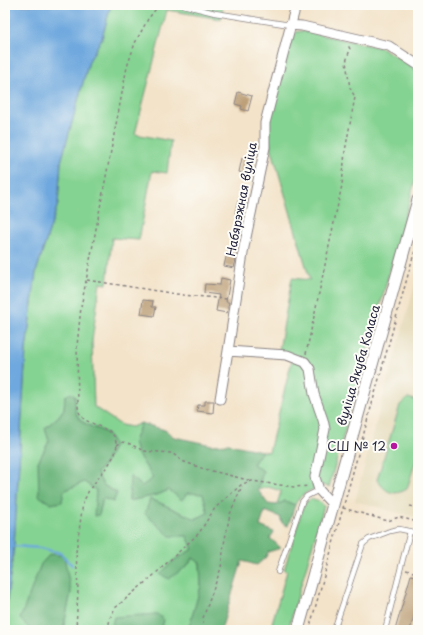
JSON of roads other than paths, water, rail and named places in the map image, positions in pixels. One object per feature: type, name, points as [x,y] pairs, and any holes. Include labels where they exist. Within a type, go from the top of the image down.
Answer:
[{"type":"street","name":"Набярэжная вуліца","points":[[220,399],[244,247],[265,147],[265,123],[296,5]]},
{"type":"street","points":[[290,25],[302,26],[389,46],[418,66]]},
{"type":"street","name":"вуліца Якуба Коласа","points":[[298,630],[332,504],[416,217],[418,200]]},
{"type":"street","points":[[228,351],[287,355],[305,362],[310,369],[314,394],[325,429],[315,477],[318,488],[332,504]]},
{"type":"lane","points":[[183,5],[215,13],[290,25]]},
{"type":"lane","points":[[278,572],[302,502],[307,496],[318,488]]},
{"type":"lane","points":[[334,630],[364,544],[368,540],[399,529],[418,533]]},
{"type":"lane","points":[[385,630],[410,531]]},
{"type":"water","points":[[5,5],[111,5],[102,38],[89,61],[61,162],[58,204],[36,272],[26,350],[14,546],[5,615]]},
{"type":"waterway","points":[[13,546],[40,548],[60,553],[72,565]]},
{"type":"place","name":"СШ № 12","points":[[394,446]]}]
